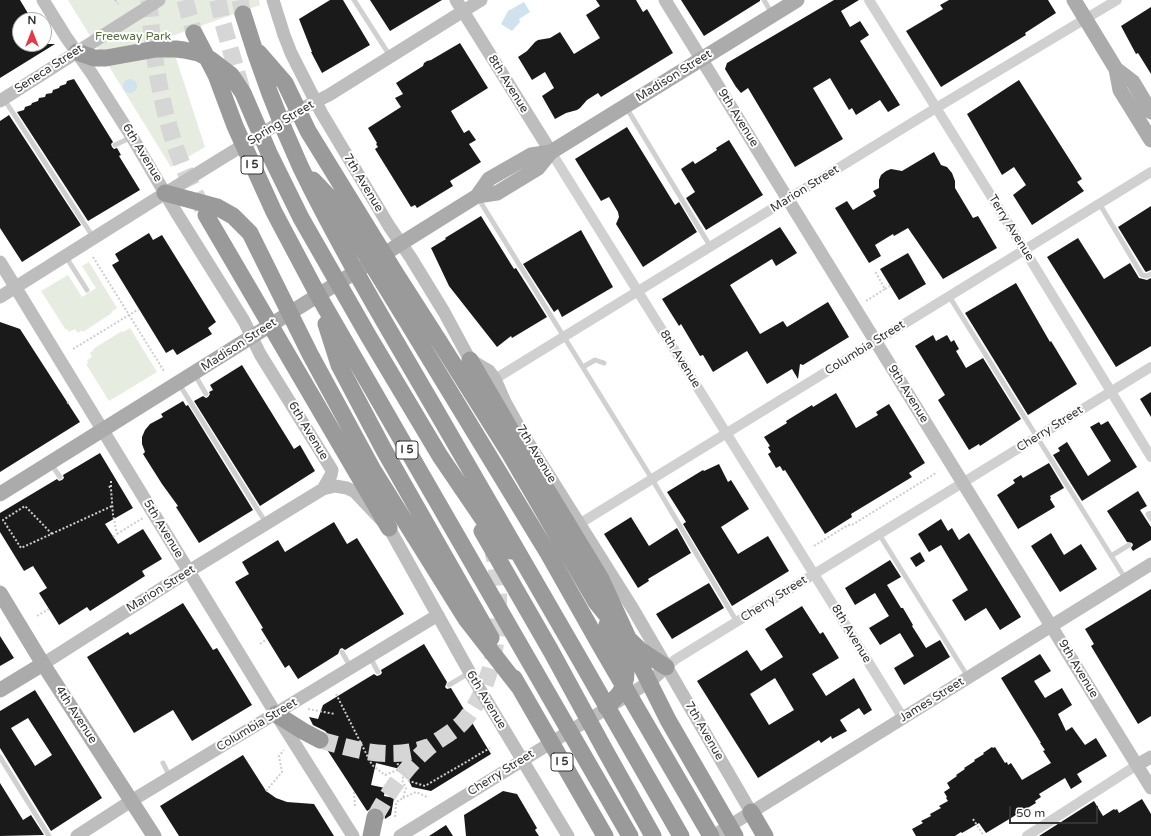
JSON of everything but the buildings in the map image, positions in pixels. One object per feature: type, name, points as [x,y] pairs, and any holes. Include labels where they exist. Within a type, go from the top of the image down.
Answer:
[{"type":"highway","points":[[243,14],[270,95],[301,167],[321,207],[375,304],[681,836]]},
{"type":"highway","name":"I 5","points":[[194,33],[216,75],[235,126],[271,206],[318,295],[630,836]]},
{"type":"highway","points":[[253,47],[285,83],[308,131],[396,274],[510,454],[596,602],[624,657],[626,669],[626,679],[620,693],[606,708]]},
{"type":"highway","points":[[77,52],[94,58],[106,58],[166,48],[192,51],[216,62],[235,81],[243,93],[269,153],[302,218],[369,337],[440,456],[493,534],[526,565]]},
{"type":"highway","points":[[301,167],[333,201],[406,318],[548,552],[600,645],[712,836]]},
{"type":"highway","points":[[165,193],[182,191],[217,207],[233,216],[250,233],[310,354],[355,439],[395,507],[471,616]]},
{"type":"highway","points":[[206,215],[389,528]]},
{"type":"highway","name":"I 5","points":[[318,295],[339,365],[471,616],[519,687],[604,836]]},
{"type":"highway","points":[[470,360],[586,552],[601,579],[640,664],[668,720],[735,836]]},
{"type":"highway","points":[[467,504],[551,651],[653,836]]},
{"type":"highway","points":[[596,602],[619,630],[635,645],[666,667]]},
{"type":"highway","points":[[276,714],[302,731],[320,740]]},
{"type":"highway","points":[[751,812],[765,836]]},
{"type":"highway","points":[[371,836],[375,817]]},
{"type":"main road","name":"Madison Street","points":[[0,494],[477,196],[497,193],[538,168],[551,152],[797,0]]},
{"type":"main road","points":[[1074,0],[1116,69],[1120,90],[1151,140]]},
{"type":"main road","points":[[1116,69],[1133,82],[1151,112]]},
{"type":"main road","name":"4th Avenue","points":[[0,593],[43,664],[154,836]]},
{"type":"main road","name":"Marion Street","points":[[0,690],[43,664]]},
{"type":"street","name":"6th Avenue","points":[[43,0],[132,137],[244,321],[257,333],[260,354],[332,470],[331,475],[323,489]]},
{"type":"street","name":"Seneca Street","points":[[2,100],[160,0]]},
{"type":"street","name":"7th Avenue","points":[[273,0],[311,104],[385,220],[396,247],[444,312],[470,360],[489,371],[495,379],[505,402],[524,436],[633,609],[751,812]]},
{"type":"street","name":"Spring Street","points":[[182,191],[311,104],[390,56],[459,5],[481,0]]},
{"type":"street","name":"9th Avenue","points":[[664,0],[1151,788]]},
{"type":"street","name":"Terry Avenue","points":[[869,0],[1025,250],[1151,457]]},
{"type":"street","name":"Marion Street","points":[[495,379],[936,108],[1117,0]]},
{"type":"street","name":"8th Avenue","points":[[459,5],[903,718]]},
{"type":"street","name":"Columbia Street","points":[[579,524],[1151,172]]},
{"type":"street","points":[[0,297],[165,193]]},
{"type":"street","name":"5th Avenue","points":[[0,262],[276,714],[353,836]]},
{"type":"street","name":"Cherry Street","points":[[400,836],[651,680],[676,659],[1151,367]]},
{"type":"street","name":"6th Avenue","points":[[323,489],[336,486],[347,488],[354,492],[389,528],[470,673],[568,836]]},
{"type":"street","name":"Marion Street","points":[[43,664],[189,571],[323,489]]},
{"type":"street","name":"James Street","points":[[712,836],[1151,564]]},
{"type":"street","name":"Columbia Street","points":[[77,836],[131,801],[438,615]]},
{"type":"street","points":[[1027,836],[1151,757]]},
{"type":"lane","points":[[354,0],[390,56]]},
{"type":"lane","points":[[764,0],[773,15]]},
{"type":"lane","points":[[2,100],[94,239]]},
{"type":"lane","points":[[626,106],[710,246]]},
{"type":"lane","points":[[115,145],[132,137]]},
{"type":"lane","points":[[477,196],[652,479],[737,622]]},
{"type":"lane","points":[[1100,204],[1142,275],[1147,276],[1151,274]]},
{"type":"lane","points":[[66,256],[87,290]]},
{"type":"lane","points":[[949,296],[1126,579]]},
{"type":"lane","points":[[583,367],[595,360],[604,363]]},
{"type":"lane","points":[[194,374],[206,394]]},
{"type":"lane","points":[[179,383],[267,524]]},
{"type":"lane","points":[[51,463],[60,477]]},
{"type":"lane","points":[[1151,513],[1148,514],[1151,519]]},
{"type":"lane","points":[[879,534],[968,677]]},
{"type":"lane","points":[[1111,556],[1129,545]]},
{"type":"lane","points":[[342,652],[351,668]]},
{"type":"lane","points":[[370,657],[378,672]]},
{"type":"lane","points":[[449,686],[470,673]]},
{"type":"lane","points":[[0,757],[49,836]]},
{"type":"lane","points":[[163,763],[171,778]]},
{"type":"path","points":[[115,0],[118,4]]},
{"type":"path","points":[[93,257],[164,371]]},
{"type":"path","points":[[875,272],[885,288]]},
{"type":"path","points":[[866,301],[890,286]]},
{"type":"path","points":[[73,349],[139,308]]},
{"type":"path","points":[[814,546],[848,525],[852,525],[880,506],[936,473]]},
{"type":"path","points":[[111,481],[112,506],[117,534]]},
{"type":"path","points":[[52,534],[25,506],[3,520],[20,548],[52,534],[112,506]]},
{"type":"path","points":[[113,537],[140,520]]},
{"type":"path","points":[[37,616],[48,609]]},
{"type":"path","points":[[260,644],[267,639]]},
{"type":"path","points":[[336,694],[372,765],[385,776],[400,768]]},
{"type":"path","points":[[308,709],[335,714]]},
{"type":"path","points":[[395,760],[408,781],[425,786],[490,748]]},
{"type":"path","points":[[266,791],[282,772],[279,756],[285,750]]},
{"type":"path","points":[[403,798],[406,788],[402,780],[404,775]]},
{"type":"path","points":[[354,792],[355,806]]},
{"type":"path","points":[[395,817],[396,802],[416,792],[427,797]]},
{"type":"path","points":[[973,819],[984,836]]},
{"type":"green space","name":"Freeway Park","points":[[68,0],[259,0],[260,5],[169,37],[205,147],[171,167]]},
{"type":"green space","points":[[89,262],[117,308],[111,312],[112,313],[83,332],[82,330],[78,333],[75,329],[69,332],[67,329],[66,330],[41,291],[68,275],[82,297],[96,288],[82,266]]},
{"type":"green space","points":[[130,328],[157,372],[109,401],[86,364],[88,363],[87,360],[92,357],[90,353],[94,350],[93,349],[122,331],[123,332]]},
{"type":"water","points":[[524,2],[530,12],[519,19],[520,22],[512,31],[501,24],[508,11]]},
{"type":"water","points":[[127,79],[133,79],[137,83],[137,89],[133,93],[127,93],[123,89],[123,83]]},
{"type":"tunnel","points":[[149,0],[156,67],[166,117],[182,164],[205,213]]},
{"type":"tunnel","points":[[185,0],[194,33]]},
{"type":"tunnel","points":[[218,0],[222,20],[242,90]]},
{"type":"tunnel","points":[[240,0],[243,14]]},
{"type":"tunnel","points":[[375,817],[405,771],[428,748],[462,723],[474,706],[484,687],[491,665],[496,641],[498,617],[497,572],[493,552]]},
{"type":"tunnel","points":[[320,740],[360,750],[387,754],[414,751],[428,747]]}]
